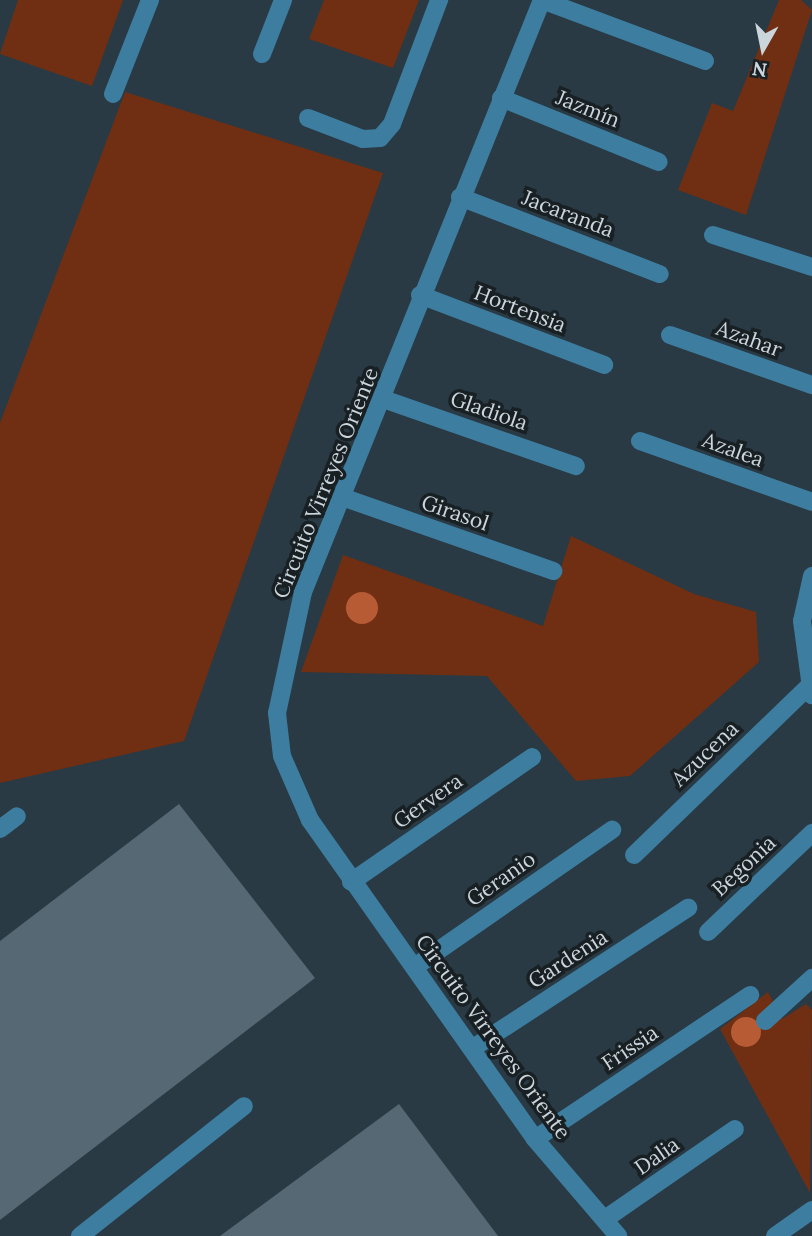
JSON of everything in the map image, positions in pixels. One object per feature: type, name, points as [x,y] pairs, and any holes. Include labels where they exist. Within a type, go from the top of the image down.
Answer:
[{"type":"street","points":[[113,94],[150,0]]},
{"type":"street","points":[[262,54],[283,0]]},
{"type":"street","points":[[308,118],[363,139],[380,138],[392,124],[439,0]]},
{"type":"street","points":[[542,0],[705,61]]},
{"type":"street","name":"Circuito Virreyes Oriente","points":[[542,0],[420,295],[386,400],[303,592],[277,713],[293,790],[351,882],[416,966],[536,1139],[618,1236]]},
{"type":"street","name":"Jazmín","points":[[501,98],[659,162]]},
{"type":"street","name":"Jacaranda","points":[[460,197],[660,274]]},
{"type":"street","points":[[713,235],[812,267]]},
{"type":"street","name":"Hortensia","points":[[420,295],[604,365]]},
{"type":"street","name":"Azahar","points":[[670,335],[812,385]]},
{"type":"street","name":"Gladiola","points":[[386,400],[576,466]]},
{"type":"street","name":"Azalea","points":[[640,441],[812,502]]},
{"type":"street","name":"Girasol","points":[[342,497],[553,572]]},
{"type":"street","points":[[810,691],[802,621],[812,576]]},
{"type":"street","name":"Azucena","points":[[634,855],[810,691]]},
{"type":"street","name":"Gervera","points":[[351,882],[532,757]]},
{"type":"street","points":[[0,829],[18,816]]},
{"type":"street","name":"Geranio","points":[[416,966],[612,830]]},
{"type":"street","name":"Begonia","points":[[708,932],[812,833]]},
{"type":"street","name":"Gardenia","points":[[473,1048],[688,908]]},
{"type":"street","points":[[765,1021],[812,978]]},
{"type":"street","name":"Frissia","points":[[536,1139],[751,995]]},
{"type":"street","points":[[80,1236],[244,1106]]},
{"type":"street","name":"Dalia","points":[[605,1220],[734,1129]]},
{"type":"street","points":[[775,1236],[812,1210]]},
{"type":"shaded area","points":[[18,0],[123,0],[92,86],[0,54]]},
{"type":"shaded area","points":[[324,0],[419,0],[393,68],[309,39]]},
{"type":"shaded area","points":[[779,0],[801,0],[812,10],[746,215],[678,190],[712,103],[733,111]]},
{"type":"shaded area","points":[[125,92],[383,173],[184,741],[0,783],[0,423]]},
{"type":"shaded area","points":[[571,536],[694,594],[756,612],[759,662],[630,776],[576,781],[487,676],[301,672],[343,555],[543,626]]},
{"type":"shaded area","points":[[362,592],[373,597],[378,608],[373,619],[362,624],[351,619],[346,608],[351,597]]},
{"type":"shaded area","points":[[768,992],[782,1019],[806,1004],[812,1010],[810,1193],[720,1029]]},
{"type":"shaded area","points":[[746,1017],[752,1018],[760,1026],[760,1038],[752,1046],[746,1047],[740,1046],[732,1038],[731,1032],[732,1026],[740,1018]]},
{"type":"building","points":[[179,804],[315,978],[0,1220],[0,941]]},
{"type":"building","points":[[399,1104],[498,1236],[220,1236]]}]
